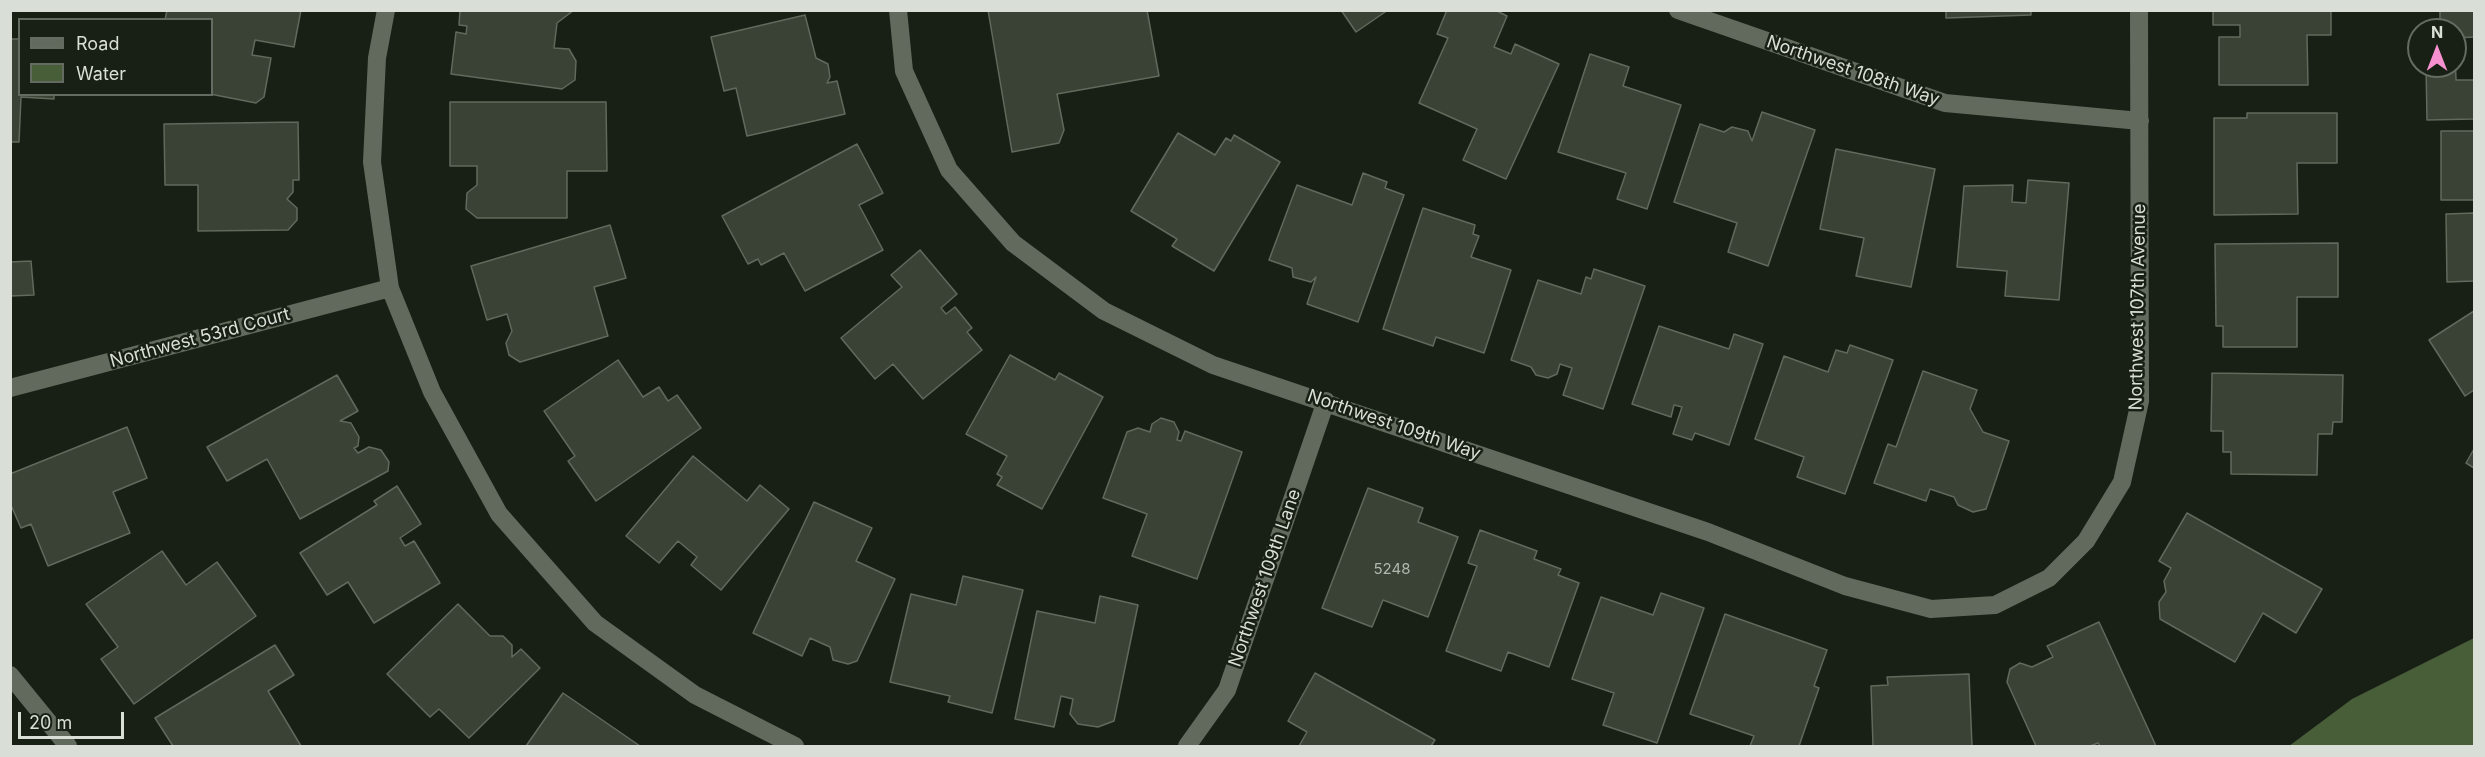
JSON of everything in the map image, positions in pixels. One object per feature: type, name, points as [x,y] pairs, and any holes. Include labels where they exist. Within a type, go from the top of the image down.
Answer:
[{"type":"street","points":[[386,10],[377,58],[372,162],[390,288],[432,392],[499,514],[595,623],[695,695],[795,747]]},
{"type":"street","name":"Northwest 109th Way","points":[[898,10],[904,71],[950,171],[1013,243],[1104,311],[1213,365],[1326,401],[1708,532],[1845,586],[1931,609],[1995,604],[2049,578]]},
{"type":"street","name":"Northwest 108th Way","points":[[1678,10],[1945,103],[2140,121]]},
{"type":"street","name":"Northwest 107th Avenue","points":[[2049,578],[2086,541],[2122,482],[2140,401],[2139,10]]},
{"type":"street","name":"Northwest 53rd Court","points":[[10,388],[390,288]]},
{"type":"street","name":"Northwest 109th Lane","points":[[1187,747],[1227,690],[1326,401]]},
{"type":"street","points":[[10,675],[68,747]]},
{"type":"water","points":[[2474,638],[2474,746],[2289,746],[2352,699]]},
{"type":"building","points":[[167,10],[301,10],[294,47],[255,40],[252,55],[271,58],[264,97],[256,103],[213,95],[213,18],[165,18]]},
{"type":"building","points":[[460,10],[574,10],[557,23],[554,48],[569,49],[576,61],[575,80],[562,89],[451,74],[456,32],[466,34],[467,26],[459,25]]},
{"type":"building","points":[[988,10],[1147,10],[1159,76],[1057,94],[1064,130],[1059,143],[1012,152]]},
{"type":"building","points":[[1341,10],[1388,10],[1356,32]]},
{"type":"building","points":[[1447,10],[1495,10],[1507,16],[1494,47],[1511,54],[1515,44],[1559,64],[1506,179],[1463,160],[1477,129],[1419,103],[1448,38],[1437,34]]},
{"type":"building","points":[[1946,10],[2031,10],[2031,15],[1946,18]]},
{"type":"building","points":[[2213,10],[2331,10],[2331,35],[2307,35],[2308,85],[2219,85],[2219,37],[2240,37],[2240,25],[2213,25]]},
{"type":"building","points":[[2440,10],[2474,10],[2474,37],[2467,37],[2467,18],[2440,18]]},
{"type":"building","points":[[805,15],[816,58],[828,64],[830,77],[827,83],[837,81],[845,114],[747,136],[736,88],[724,91],[711,37]]},
{"type":"building","points":[[10,39],[18,39],[18,96],[54,96],[54,99],[21,97],[19,142],[10,142]]},
{"type":"building","points":[[1590,54],[1629,67],[1623,86],[1681,105],[1647,209],[1617,199],[1626,173],[1558,152]]},
{"type":"building","points":[[2426,78],[2474,80],[2474,119],[2427,120]]},
{"type":"building","points":[[450,102],[606,102],[607,171],[567,171],[567,218],[477,218],[466,209],[467,193],[477,185],[477,166],[450,166]]},
{"type":"building","points":[[1762,112],[1815,130],[1768,266],[1728,252],[1737,223],[1674,202],[1700,124],[1724,132],[1732,127],[1748,131],[1752,141]]},
{"type":"building","points":[[2247,113],[2337,113],[2337,163],[2297,163],[2298,214],[2214,215],[2214,118],[2247,118]]},
{"type":"building","points":[[298,122],[299,180],[293,180],[293,192],[287,199],[297,208],[297,220],[288,230],[198,231],[198,185],[165,185],[164,124]]},
{"type":"building","points":[[2441,131],[2474,131],[2474,200],[2441,200]]},
{"type":"building","points":[[1178,133],[1215,155],[1226,138],[1231,141],[1234,135],[1280,162],[1214,271],[1172,246],[1177,239],[1131,211]]},
{"type":"building","points":[[857,144],[883,193],[859,205],[883,250],[805,291],[784,253],[761,265],[758,259],[748,264],[722,216]]},
{"type":"building","points":[[1836,149],[1935,169],[1911,287],[1856,276],[1864,238],[1820,229]]},
{"type":"building","points":[[1363,173],[1387,182],[1385,188],[1404,195],[1358,322],[1307,304],[1316,277],[1311,282],[1293,277],[1292,268],[1269,260],[1297,185],[1352,205]]},
{"type":"building","points":[[2028,180],[2069,183],[2059,300],[2005,296],[2007,271],[1957,267],[1964,186],[2013,185],[2012,202],[2026,203]]},
{"type":"building","points":[[1423,208],[1475,225],[1473,234],[1479,236],[1471,257],[1511,270],[1484,353],[1436,337],[1433,346],[1383,329]]},
{"type":"building","points":[[2474,213],[2474,281],[2447,282],[2446,214]]},
{"type":"building","points":[[610,225],[626,278],[594,287],[608,336],[520,362],[509,355],[506,343],[512,331],[507,314],[487,320],[471,266]]},
{"type":"building","points":[[2338,243],[2338,297],[2297,297],[2297,347],[2223,347],[2223,326],[2216,326],[2215,244]]},
{"type":"building","points":[[920,250],[957,294],[941,308],[946,314],[955,307],[972,328],[967,332],[982,350],[923,399],[893,364],[875,379],[841,338],[902,287],[891,275]]},
{"type":"building","points":[[31,261],[34,295],[10,296],[10,262]]},
{"type":"building","points":[[1594,269],[1645,286],[1603,409],[1563,395],[1572,368],[1560,364],[1557,374],[1548,378],[1536,375],[1531,367],[1511,360],[1538,280],[1581,294],[1586,277],[1591,279]]},
{"type":"building","points":[[2474,311],[2474,390],[2465,396],[2429,340]]},
{"type":"building","points":[[1659,326],[1729,349],[1734,334],[1763,344],[1729,445],[1695,433],[1692,440],[1673,434],[1682,407],[1674,405],[1671,417],[1632,404]]},
{"type":"building","points":[[1850,345],[1893,360],[1845,494],[1797,477],[1804,457],[1755,439],[1784,356],[1828,372],[1836,350],[1847,353]]},
{"type":"building","points":[[1010,355],[1055,380],[1059,373],[1103,397],[1042,509],[997,485],[1002,477],[997,474],[1007,456],[966,434]]},
{"type":"building","points":[[618,360],[643,397],[659,387],[668,401],[677,395],[701,428],[596,501],[568,461],[575,456],[544,411]]},
{"type":"building","points":[[1923,371],[1977,390],[1970,409],[1983,432],[2009,441],[1986,509],[1973,512],[1958,505],[1954,497],[1930,489],[1926,501],[1874,483],[1888,444],[1896,447]]},
{"type":"building","points":[[2212,373],[2343,375],[2342,422],[2333,422],[2332,434],[2318,434],[2317,475],[2231,474],[2231,452],[2223,452],[2223,431],[2211,431]]},
{"type":"building","points":[[337,375],[358,411],[340,421],[351,423],[359,437],[358,446],[354,448],[358,453],[369,447],[381,450],[389,462],[388,471],[300,519],[267,459],[227,481],[207,447]]},
{"type":"building","points":[[1161,418],[1174,422],[1179,432],[1177,440],[1181,441],[1185,431],[1242,452],[1197,579],[1132,556],[1147,514],[1103,498],[1127,432],[1138,428],[1150,432],[1152,424]]},
{"type":"building","points":[[127,427],[147,478],[113,492],[130,533],[48,566],[31,524],[21,528],[10,503],[10,474]]},
{"type":"building","points":[[2474,449],[2474,468],[2466,463]]},
{"type":"building","points":[[693,456],[747,501],[760,485],[789,509],[721,590],[691,565],[697,557],[678,541],[659,563],[626,536]]},
{"type":"building","points":[[397,486],[421,524],[400,538],[405,546],[414,541],[440,583],[374,623],[348,582],[327,595],[300,553],[377,505],[374,501]]},
{"type":"building","points":[[1368,488],[1423,508],[1418,522],[1458,537],[1428,617],[1383,600],[1372,627],[1322,608]]},
{"type":"building","points":[[814,502],[872,528],[856,561],[895,579],[857,661],[848,664],[833,660],[830,647],[810,638],[802,656],[753,633]]},
{"type":"building","points":[[2187,513],[2322,589],[2296,633],[2263,613],[2235,662],[2160,619],[2159,602],[2166,592],[2164,581],[2171,568],[2159,561]]},
{"type":"building","points":[[1480,530],[1537,551],[1534,559],[1561,569],[1558,575],[1579,583],[1549,667],[1508,652],[1501,671],[1446,651],[1477,566],[1468,563]]},
{"type":"building","points":[[162,551],[186,585],[217,562],[256,616],[134,704],[101,659],[118,647],[86,604]]},
{"type":"building","points":[[963,576],[1023,590],[992,713],[948,702],[950,696],[890,682],[911,594],[956,605]]},
{"type":"building","points":[[1661,593],[1704,608],[1657,743],[1603,725],[1614,693],[1572,679],[1601,597],[1653,615]]},
{"type":"building","points":[[1100,596],[1138,605],[1114,721],[1098,727],[1078,724],[1070,714],[1073,699],[1061,696],[1054,727],[1015,719],[1037,611],[1095,623]]},
{"type":"building","points":[[458,604],[490,636],[503,636],[512,645],[512,657],[521,649],[540,668],[469,738],[439,709],[430,717],[387,674]]},
{"type":"building","points":[[1725,614],[1827,650],[1814,686],[1819,688],[1799,746],[1750,746],[1754,736],[1690,714]]},
{"type":"building","points":[[2099,622],[2156,746],[2100,746],[2098,743],[2090,746],[2036,746],[2007,682],[2010,669],[2020,663],[2032,667],[2053,657],[2047,646]]},
{"type":"building","points":[[275,645],[294,675],[268,691],[301,746],[173,746],[155,718]]},
{"type":"building","points":[[1315,673],[1435,740],[1431,746],[1299,746],[1307,732],[1288,721]]},
{"type":"building","points":[[1969,674],[1972,746],[1873,746],[1871,686],[1888,685],[1887,677]]},
{"type":"building","points":[[563,693],[640,746],[526,746]]}]
